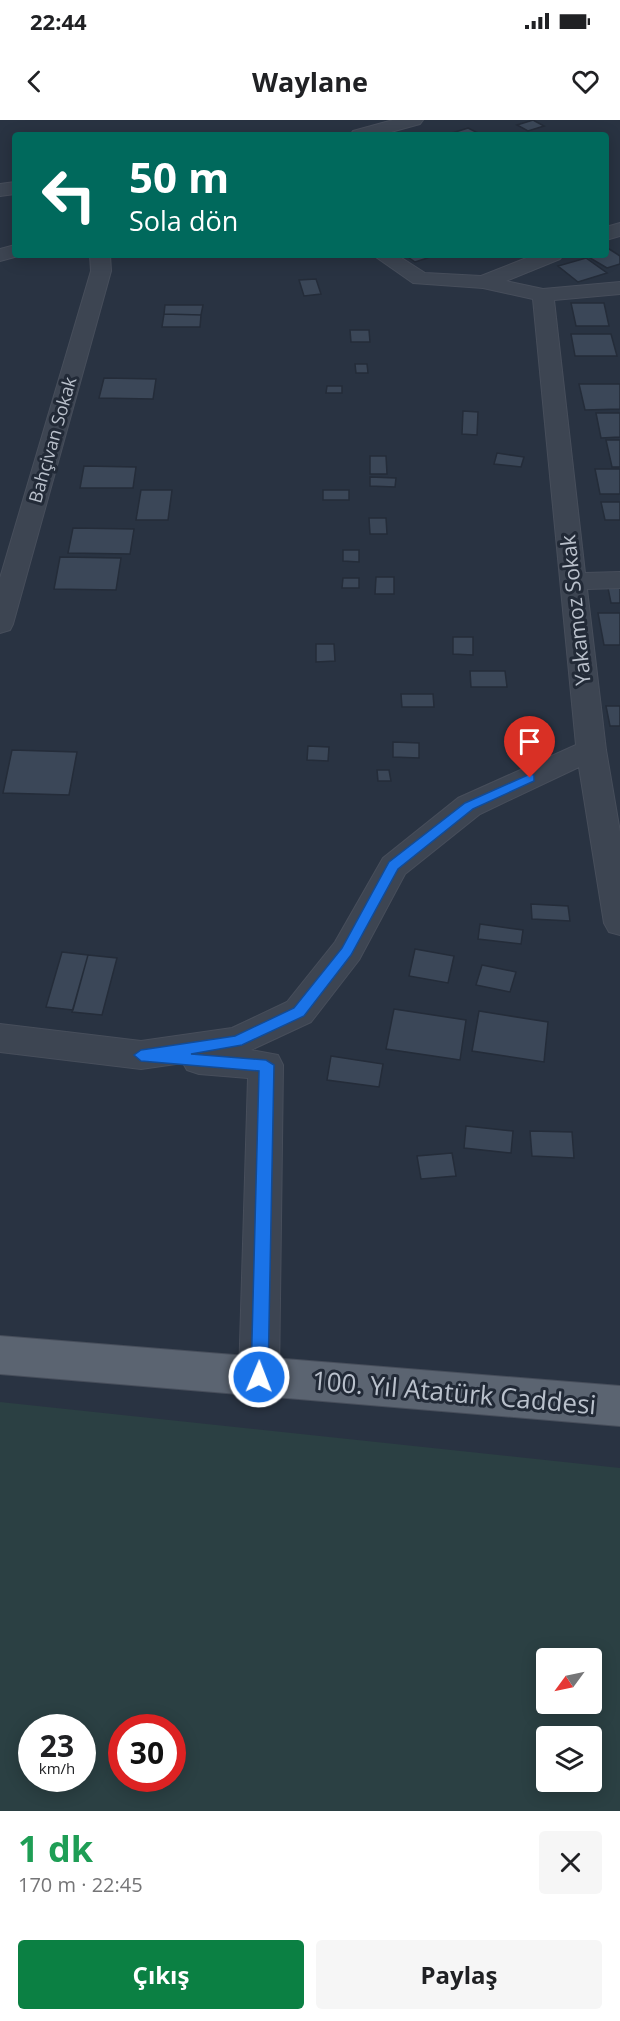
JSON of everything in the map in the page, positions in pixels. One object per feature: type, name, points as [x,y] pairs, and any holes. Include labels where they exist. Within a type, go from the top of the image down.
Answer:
[{"type":"main road","name":"100. Yıl Atatürk Caddesi","points":[[0,1355],[620,1406]]},
{"type":"street","points":[[369,132],[414,120]]},
{"type":"street","name":"Bahçivan Sokak","points":[[0,624],[101,271],[100,258]]},
{"type":"street","points":[[388,258],[420,279],[483,282],[543,295],[620,288]]},
{"type":"street","points":[[483,282],[545,258]]},
{"type":"street","name":"Yakamoz Sokak","points":[[543,295],[591,750],[620,923]]},
{"type":"street","points":[[573,582],[620,580]]},
{"type":"street","points":[[141,1055],[237,1041],[299,1012],[346,951],[394,866],[469,806],[591,750]]},
{"type":"street","points":[[0,1038],[141,1055],[266,1065],[259,1377]]},
{"type":"green space","points":[[0,1402],[620,1468],[620,1811],[0,1811]]},
{"type":"building","points":[[533,120],[544,126],[528,131],[517,125]]},
{"type":"building","points":[[468,128],[476,132],[455,132]]},
{"type":"building","points":[[609,249],[620,256],[620,264],[607,268],[590,258],[609,258]]},
{"type":"building","points":[[409,258],[428,258],[415,262]]},
{"type":"building","points":[[586,258],[607,273],[578,282],[558,266]]},
{"type":"building","points":[[316,279],[321,294],[304,296],[299,280]]},
{"type":"building","points":[[571,303],[604,303],[609,326],[576,326]]},
{"type":"building","points":[[165,305],[203,305],[201,315],[164,314]]},
{"type":"building","points":[[164,314],[201,315],[200,327],[162,327]]},
{"type":"building","points":[[350,330],[369,330],[370,342],[351,342]]},
{"type":"building","points":[[571,334],[611,334],[617,356],[575,356]]},
{"type":"building","points":[[355,364],[367,364],[368,373],[356,373]]},
{"type":"building","points":[[104,378],[156,379],[153,399],[99,398]]},
{"type":"building","points":[[579,384],[620,384],[620,409],[585,410]]},
{"type":"building","points":[[327,386],[342,386],[342,393],[326,393]]},
{"type":"building","points":[[463,411],[478,412],[477,435],[462,434]]},
{"type":"building","points":[[596,413],[620,413],[620,437],[601,438]]},
{"type":"building","points":[[606,440],[620,440],[620,467],[612,467]]},
{"type":"building","points":[[497,453],[524,457],[521,467],[494,464]]},
{"type":"building","points":[[370,456],[386,456],[387,474],[370,474]]},
{"type":"building","points":[[84,466],[136,467],[133,488],[80,488]]},
{"type":"building","points":[[595,469],[620,469],[620,494],[600,494]]},
{"type":"building","points":[[370,477],[396,478],[395,487],[370,486]]},
{"type":"building","points":[[141,490],[172,490],[168,520],[136,520]]},
{"type":"building","points":[[323,490],[349,490],[349,500],[323,500]]},
{"type":"building","points":[[601,502],[620,502],[620,520],[605,520]]},
{"type":"building","points":[[369,518],[386,518],[387,534],[370,534]]},
{"type":"building","points":[[73,528],[134,529],[130,554],[68,553]]},
{"type":"building","points":[[343,550],[359,550],[359,562],[343,561]]},
{"type":"building","points":[[60,557],[121,558],[116,590],[54,589]]},
{"type":"building","points":[[376,577],[394,577],[394,594],[375,594]]},
{"type":"building","points":[[343,578],[359,578],[359,588],[342,588]]},
{"type":"building","points":[[607,583],[620,583],[620,603],[611,603]]},
{"type":"building","points":[[598,613],[620,613],[620,645],[604,645]]},
{"type":"building","points":[[453,637],[473,637],[473,655],[453,654]]},
{"type":"building","points":[[316,644],[334,644],[335,661],[316,662]]},
{"type":"building","points":[[470,671],[505,671],[507,687],[471,687]]},
{"type":"building","points":[[401,694],[433,694],[434,707],[402,707]]},
{"type":"building","points":[[606,706],[620,706],[620,726],[610,726]]},
{"type":"building","points":[[393,742],[419,743],[419,758],[393,757]]},
{"type":"building","points":[[308,746],[329,747],[328,761],[307,760]]},
{"type":"building","points":[[12,750],[77,752],[69,795],[3,793]]},
{"type":"building","points":[[377,770],[389,770],[391,781],[378,781]]},
{"type":"building","points":[[531,904],[568,906],[570,921],[532,919]]},
{"type":"building","points":[[480,924],[523,930],[521,944],[478,939]]},
{"type":"building","points":[[415,949],[454,956],[448,983],[409,976]]},
{"type":"building","points":[[62,952],[88,955],[73,1010],[46,1007]]},
{"type":"building","points":[[88,955],[117,958],[102,1015],[72,1012]]},
{"type":"building","points":[[482,965],[516,972],[510,992],[476,985]]},
{"type":"building","points":[[394,1009],[466,1020],[460,1060],[386,1049]]},
{"type":"building","points":[[479,1011],[548,1022],[544,1062],[472,1051]]},
{"type":"building","points":[[331,1056],[383,1064],[379,1087],[327,1080]]},
{"type":"building","points":[[466,1126],[513,1131],[511,1153],[464,1148]]},
{"type":"building","points":[[530,1131],[572,1132],[574,1158],[532,1156]]},
{"type":"building","points":[[452,1153],[456,1176],[421,1179],[417,1156]]},
{"type":"route","points":[[259,1377],[266,1065],[141,1055],[237,1041],[299,1012],[346,951],[394,866],[469,806],[530,778]]}]
